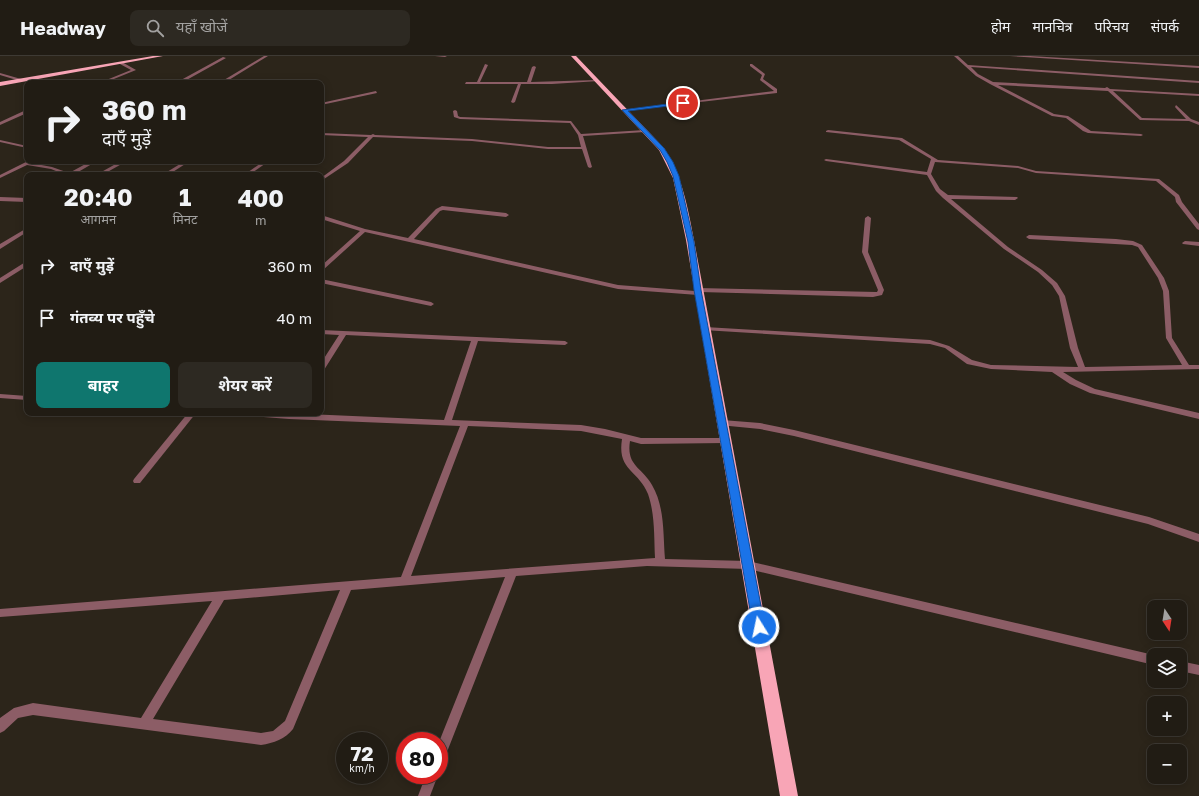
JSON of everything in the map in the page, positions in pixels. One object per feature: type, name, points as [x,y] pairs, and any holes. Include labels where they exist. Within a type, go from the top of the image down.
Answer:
[{"type":"highway","points":[[0,84],[161,56]]},
{"type":"highway","points":[[573,56],[662,149],[676,176],[691,242],[698,292],[789,796]]},
{"type":"street","points":[[226,80],[266,56]]},
{"type":"street","points":[[437,56],[445,56]]},
{"type":"street","points":[[956,56],[977,75],[1054,115],[1068,117],[1086,131],[1141,135]]},
{"type":"street","points":[[1012,56],[1199,67]]},
{"type":"street","points":[[184,80],[224,58]]},
{"type":"street","points":[[1030,58],[1038,71]]},
{"type":"street","points":[[109,80],[134,70],[121,63]]},
{"type":"street","points":[[478,83],[486,65]]},
{"type":"street","points":[[624,110],[776,92],[776,90],[761,79],[764,75],[751,66]]},
{"type":"street","points":[[966,66],[1199,82]]},
{"type":"street","points":[[529,83],[534,67]]},
{"type":"street","points":[[0,74],[20,80]]},
{"type":"street","points":[[466,83],[597,81]]},
{"type":"street","points":[[513,102],[520,83]]},
{"type":"street","points":[[991,83],[1107,88],[1199,95]]},
{"type":"street","points":[[1107,88],[1141,119],[1190,120]]},
{"type":"street","points":[[324,103],[376,92]]},
{"type":"street","points":[[1176,106],[1190,120],[1199,124]]},
{"type":"street","points":[[455,111],[456,117],[460,118],[571,122],[580,135],[590,167]]},
{"type":"street","points":[[0,124],[24,112]]},
{"type":"street","points":[[580,135],[645,131]]},
{"type":"street","points":[[828,131],[900,139],[932,160],[948,163],[1020,168],[1036,172],[1157,180],[1177,196],[1178,202],[1199,228]]},
{"type":"street","points":[[324,134],[472,140],[548,148],[584,148]]},
{"type":"street","points":[[324,178],[346,162],[373,136]]},
{"type":"street","points":[[0,141],[24,146]]},
{"type":"street","points":[[826,160],[930,174]]},
{"type":"street","points":[[932,160],[930,174],[936,188],[1006,248],[1055,284],[1062,296],[1074,348],[1082,369]]},
{"type":"street","points":[[0,177],[27,164],[52,168],[62,172]]},
{"type":"street","points":[[75,172],[89,164]]},
{"type":"street","points":[[104,172],[119,164]]},
{"type":"street","points":[[169,172],[183,164]]},
{"type":"street","points":[[250,172],[262,164]]},
{"type":"street","points":[[945,197],[1015,198]]},
{"type":"street","points":[[1,200],[24,200]]},
{"type":"street","points":[[410,240],[438,210],[442,208],[506,215]]},
{"type":"street","points":[[324,218],[364,230],[482,255],[618,287],[698,292],[873,295],[880,294],[881,290],[865,252],[868,218]]},
{"type":"street","points":[[324,266],[364,230]]},
{"type":"street","points":[[0,247],[24,232]]},
{"type":"street","points":[[1029,237],[1116,241],[1133,243],[1140,246],[1161,278],[1166,291],[1169,338],[1187,367]]},
{"type":"street","points":[[1185,243],[1199,244]]},
{"type":"street","points":[[0,281],[24,265]]},
{"type":"street","points":[[324,282],[431,304]]},
{"type":"street","points":[[705,329],[930,342],[942,345],[962,359],[978,365],[1053,370],[1199,367]]},
{"type":"street","points":[[324,332],[565,343]]},
{"type":"street","points":[[324,363],[344,333]]},
{"type":"street","points":[[447,423],[475,339]]},
{"type":"street","points":[[1053,370],[1073,382],[1093,391],[1199,416]]},
{"type":"street","points":[[0,396],[24,398]]},
{"type":"street","points":[[0,404],[9,397]]},
{"type":"street","points":[[137,482],[190,416]]},
{"type":"street","points":[[324,416],[447,423],[581,428],[650,441],[725,440]]},
{"type":"street","points":[[404,582],[465,423]]},
{"type":"street","points":[[722,423],[760,426],[827,440],[1149,521],[1199,538]]},
{"type":"street","points":[[626,437],[624,457],[647,484],[654,499],[660,563]]},
{"type":"street","points":[[0,613],[512,574],[647,562],[748,565],[1147,658]]},
{"type":"street","points":[[448,734],[512,574]]},
{"type":"street","points":[[0,728],[14,714],[23,710],[33,709],[270,739],[283,733],[289,725],[347,586]]},
{"type":"street","points":[[144,724],[221,595]]},
{"type":"street","points":[[1187,667],[1199,670]]},
{"type":"street","points":[[424,796],[429,784]]},
{"type":"route","points":[[683,103],[624,110],[662,149],[676,176],[691,242],[698,290],[759,627]]}]
